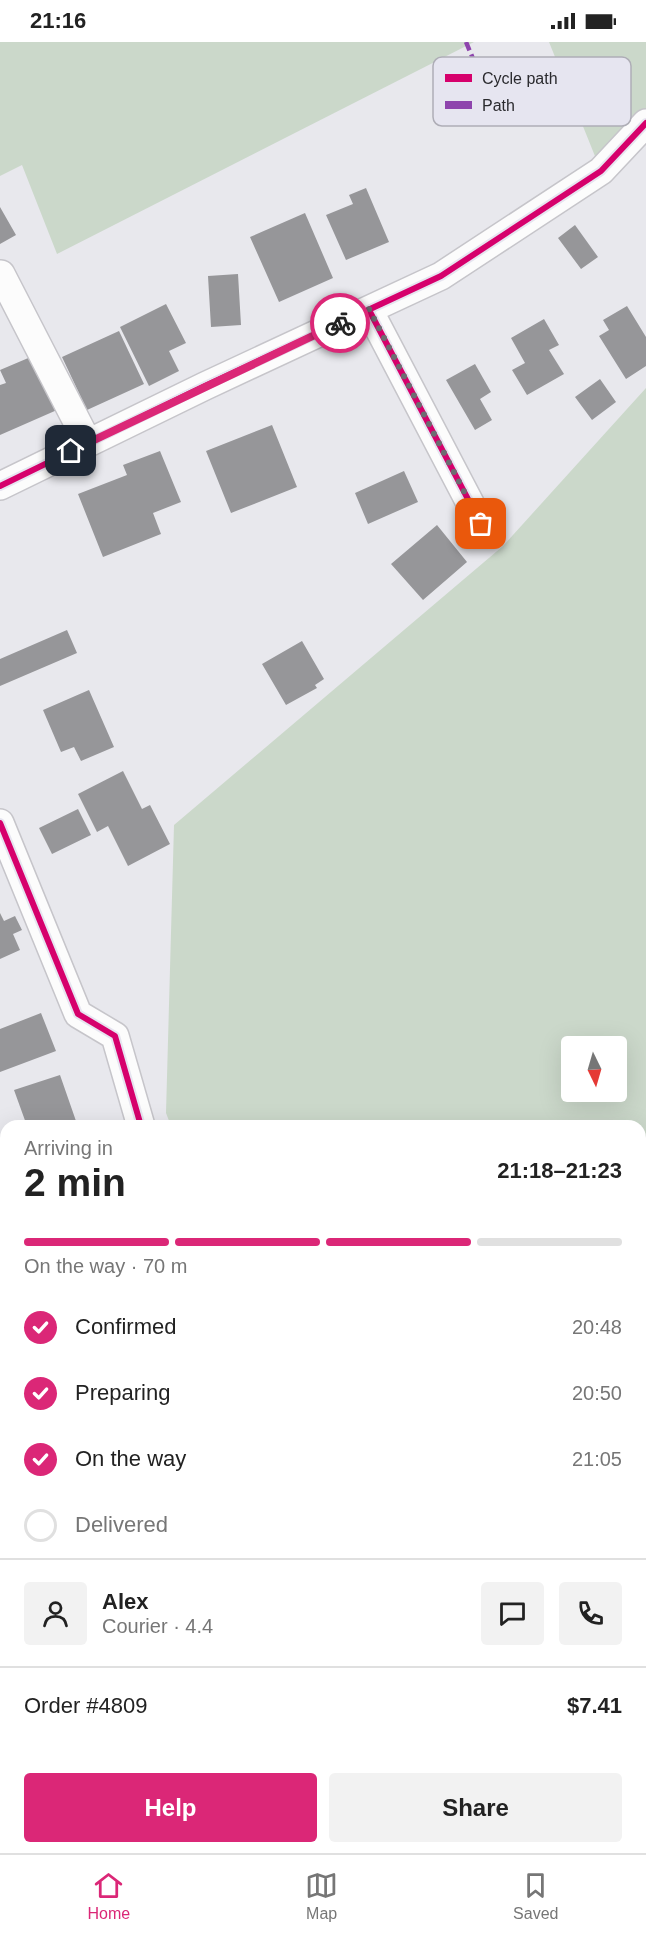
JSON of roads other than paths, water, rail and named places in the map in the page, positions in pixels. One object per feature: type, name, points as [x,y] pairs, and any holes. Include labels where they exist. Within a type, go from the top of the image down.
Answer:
[{"type":"street","points":[[0,486],[88,442],[441,276],[601,171],[646,123]]},
{"type":"street","points":[[2,274],[88,442]]},
{"type":"street","points":[[369,309],[481,524]]},
{"type":"street","points":[[0,823],[78,1014],[114,1036],[139,1120]]}]
